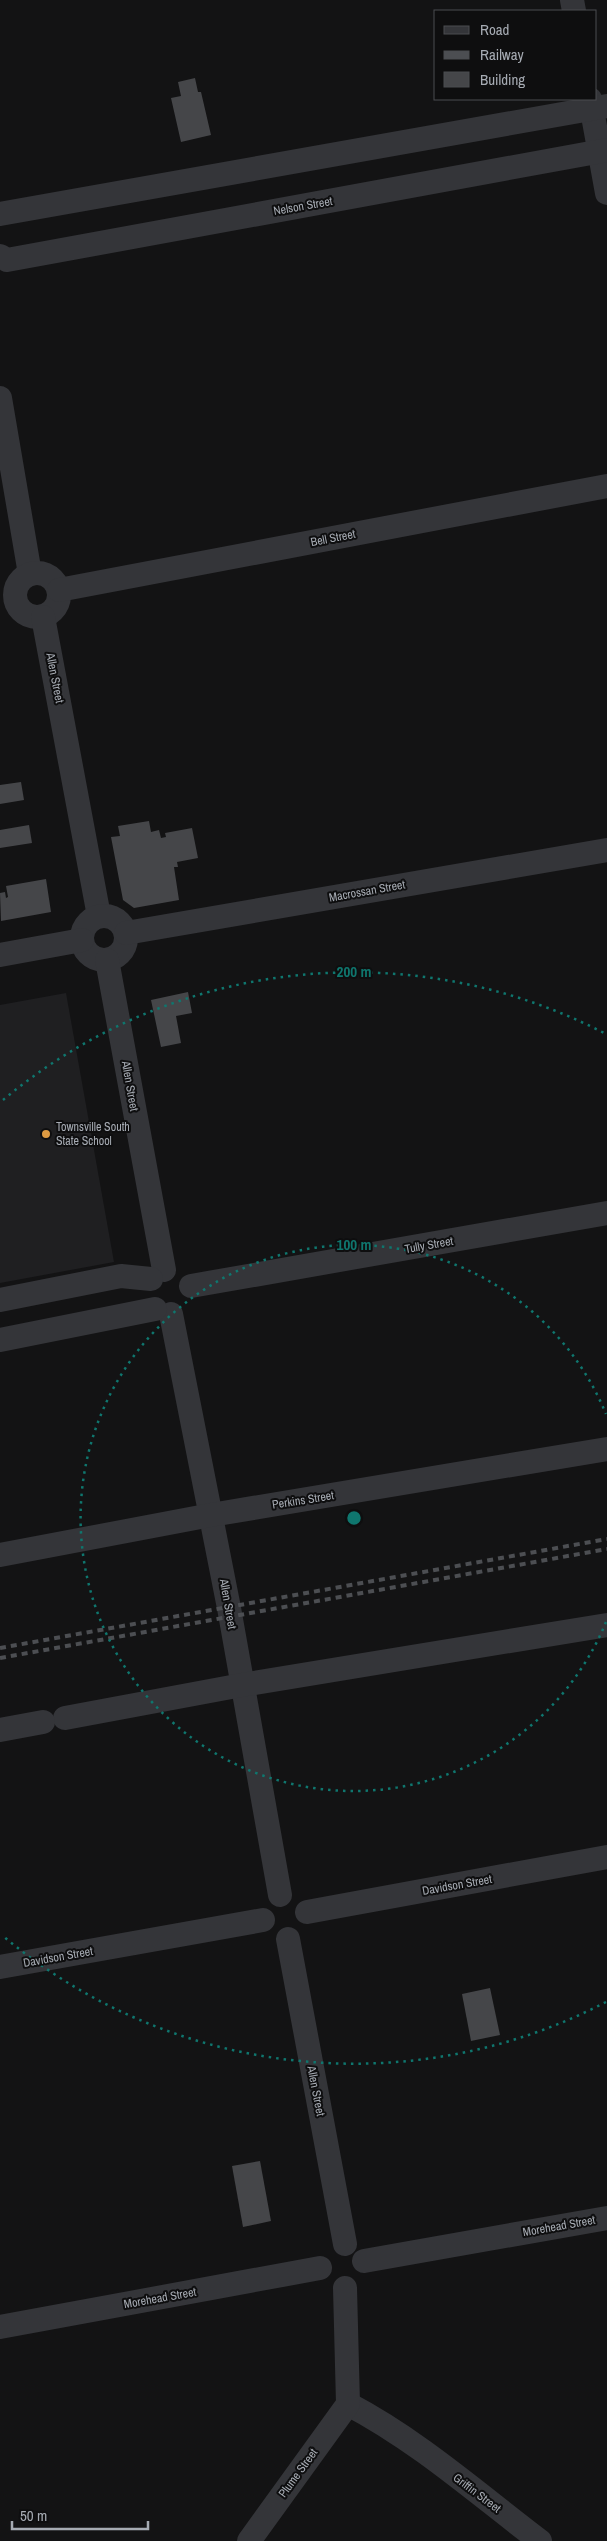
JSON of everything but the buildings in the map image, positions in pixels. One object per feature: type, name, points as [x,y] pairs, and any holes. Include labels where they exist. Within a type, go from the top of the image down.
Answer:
[{"type":"street","points":[[0,214],[596,105],[607,193]]},
{"type":"street","name":"Nelson Street","points":[[0,256],[8,260],[603,151]]},
{"type":"street","points":[[0,398],[30,574]]},
{"type":"street","name":"Bell Street","points":[[59,590],[607,486]]},
{"type":"street","points":[[38,573],[48,576],[59,590],[59,598],[55,608],[43,617],[30,616],[22,612],[7,599],[19,582],[30,574],[38,573]]},
{"type":"street","name":"Allen Street","points":[[43,617],[99,916]]},
{"type":"street","name":"Macrossan Street","points":[[126,933],[607,850]]},
{"type":"street","points":[[99,916],[115,918],[121,923],[126,933],[123,951],[107,960],[90,955],[82,940],[86,925],[99,916]]},
{"type":"street","points":[[0,955],[82,940]]},
{"type":"street","name":"Allen Street","points":[[107,960],[157,1275]]},
{"type":"street","name":"Tully Street","points":[[191,1286],[607,1213]]},
{"type":"street","points":[[0,1300],[121,1276],[157,1275],[176,1270],[186,1276],[191,1286],[192,1296],[188,1305],[181,1311],[164,1312],[0,1340]]},
{"type":"street","points":[[157,1275],[148,1294],[164,1312]]},
{"type":"street","name":"Allen Street","points":[[164,1312],[211,1515],[280,1895]]},
{"type":"street","name":"Perkins Street","points":[[0,1554],[211,1515],[607,1450]]},
{"type":"street","points":[[0,1730],[242,1685],[607,1625]]},
{"type":"street","name":"Davidson Street","points":[[307,1912],[607,1857]]},
{"type":"street","points":[[280,1895],[296,1898],[307,1912],[304,1930],[298,1936],[280,1939],[271,1934],[263,1920],[267,1904],[280,1895]]},
{"type":"street","name":"Davidson Street","points":[[0,1967],[263,1920]]},
{"type":"street","name":"Allen Street","points":[[288,1939],[345,2244]]},
{"type":"street","name":"Morehead Street","points":[[364,2261],[607,2218]]},
{"type":"street","points":[[345,2244],[359,2251],[365,2268],[361,2279],[345,2288],[328,2283],[320,2268],[321,2261],[330,2247],[345,2244]]},
{"type":"street","name":"Morehead Street","points":[[0,2327],[320,2268]]},
{"type":"street","points":[[345,2288],[348,2404]]},
{"type":"street","name":"Griffin Street","points":[[348,2404],[376,2418],[414,2445],[540,2541]]},
{"type":"street","name":"Plume Street","points":[[249,2541],[348,2404]]},
{"type":"shaded area","name":"Townsville South State School","points":[[66,993],[114,1262],[0,1283],[0,1005]]},
{"type":"railway","points":[[0,1648],[607,1539]]},
{"type":"railway","points":[[0,1658],[607,1549]]},
{"type":"place","name":"Townsville South State School","points":[[46,1134]]}]
